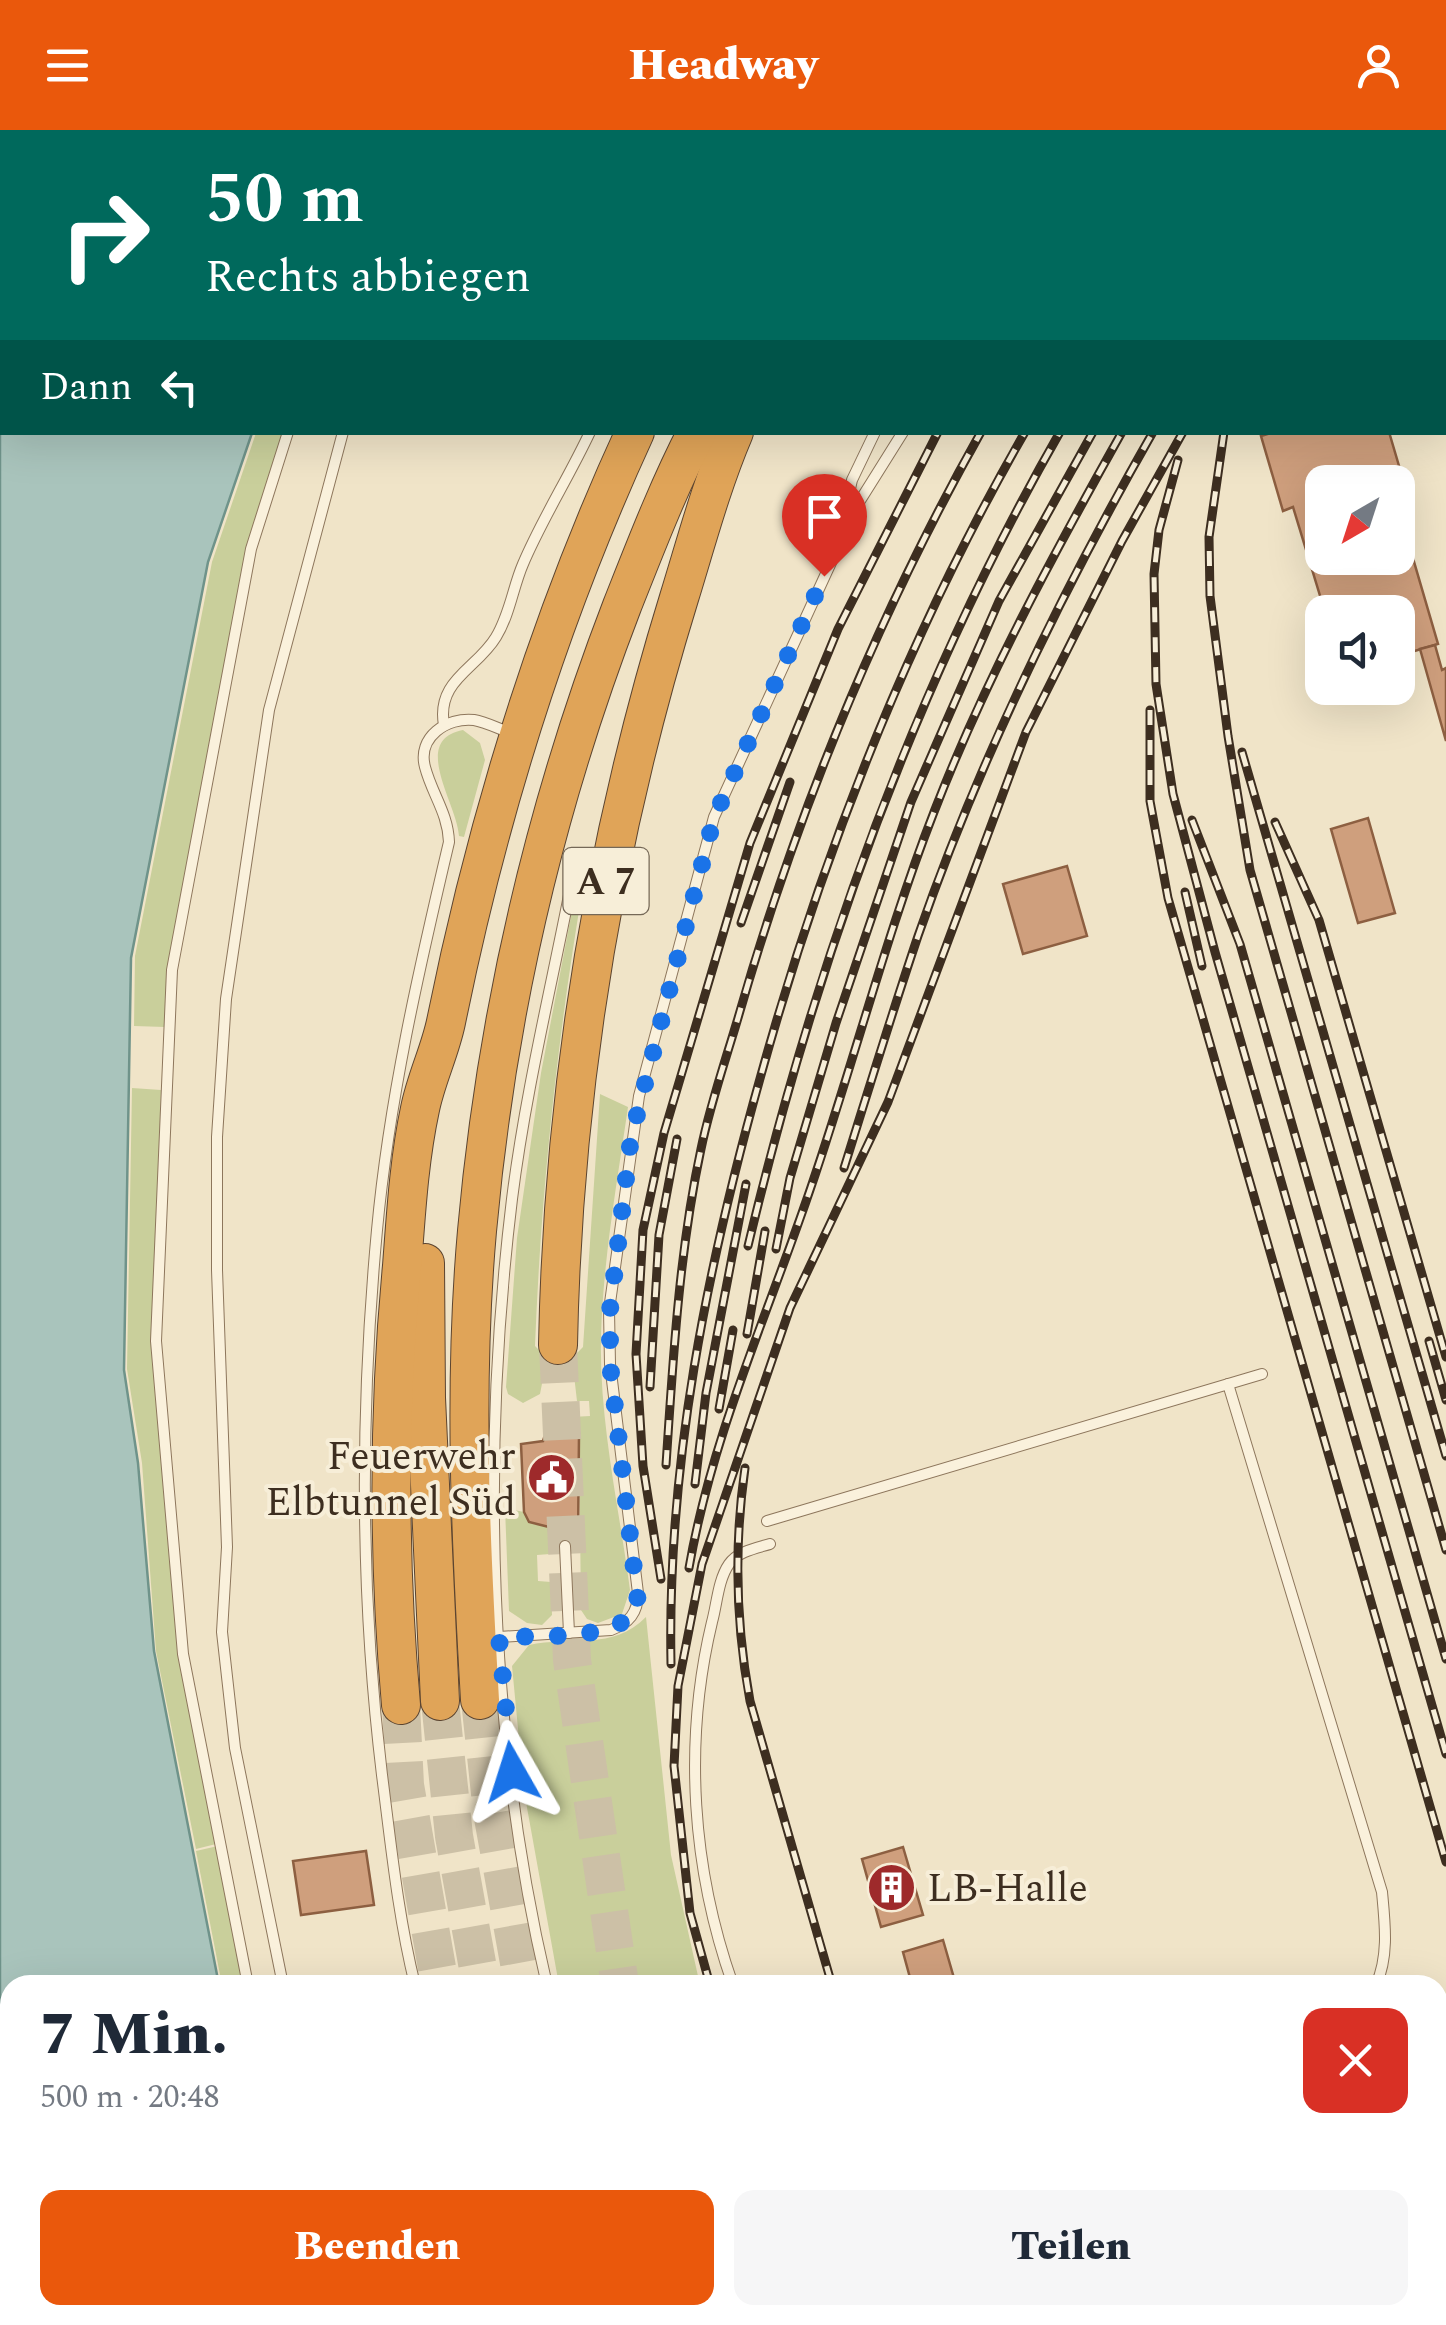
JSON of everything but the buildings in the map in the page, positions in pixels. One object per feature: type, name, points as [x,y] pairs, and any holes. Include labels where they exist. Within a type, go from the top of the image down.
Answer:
[{"type":"highway","points":[[400,1704],[391,1560],[391,1397],[418,1122],[443,1037],[491,822],[555,624],[634,435]]},
{"type":"highway","name":"A 7","points":[[480,1700],[471,1512],[474,1288],[484,1163],[504,1035],[546,840],[586,701],[646,545],[696,435]]},
{"type":"highway","name":"A 7","points":[[646,545],[715,435]]},
{"type":"highway","name":"A 7","points":[[558,1345],[569,1136],[606,883],[624,795],[665,640],[733,435]]},
{"type":"highway","points":[[440,1701],[424,1326],[426,1222],[440,1114],[443,1037]]},
{"type":"lane","points":[[246,1975],[183,1654],[156,1341],[172,970],[252,549],[287,435]]},
{"type":"lane","points":[[282,1975],[234,1748],[222,1632],[228,1547],[217,1270],[217,1137],[226,999],[269,710],[342,435]]},
{"type":"lane","points":[[444,725],[442,709],[448,690],[496,638],[540,527],[589,435]]},
{"type":"lane","points":[[499,1637],[611,1630],[622,1626],[638,1603],[610,1364],[610,1310],[639,1096],[714,818],[835,554],[852,480],[874,435]]},
{"type":"lane","points":[[843,528],[901,435]]},
{"type":"lane","points":[[413,1975],[393,1864],[372,1690],[365,1574],[364,1447],[379,1214],[416,990],[449,842],[444,810],[424,763],[426,745],[444,725],[477,720],[520,736]]},
{"type":"lane","points":[[544,1975],[520,1832],[499,1637],[494,1507],[499,1348],[512,1198],[542,1018],[574,870]]},
{"type":"lane","points":[[767,1521],[1262,1374]]},
{"type":"lane","points":[[1228,1384],[1382,1892],[1386,1930],[1380,1975]]},
{"type":"lane","points":[[730,1975],[699,1855],[694,1800],[698,1718],[706,1647],[722,1578],[734,1558],[770,1544]]},
{"type":"lane","points":[[565,1546],[569,1633]]},
{"type":"green space","points":[[255,435],[283,435],[225,666],[174,933],[165,1027],[134,1026],[135,956],[212,562]]},
{"type":"green space","points":[[463,730],[480,743],[485,760],[464,837],[459,836],[438,759],[440,746],[448,736]]},
{"type":"green space","points":[[577,885],[583,887],[565,1001],[541,1230],[535,1346],[547,1358],[540,1394],[523,1403],[508,1394],[506,1387],[517,1238],[541,1073]]},
{"type":"green space","points":[[132,1088],[161,1090],[156,1267],[171,1558],[216,1844],[196,1849],[156,1651],[142,1463],[127,1369]]},
{"type":"green space","points":[[600,1094],[628,1107],[602,1308],[601,1369],[606,1432],[630,1590],[622,1614],[598,1623],[587,1619],[581,1610],[579,1435],[572,1434],[572,1417],[590,1416],[589,1401],[577,1401],[572,1358],[583,1347]]},
{"type":"green space","points":[[505,1508],[524,1512],[530,1522],[549,1527],[550,1554],[537,1555],[538,1581],[551,1582],[552,1615],[542,1625],[527,1623],[509,1611]]},
{"type":"green space","points":[[646,1617],[671,1855],[698,1975],[557,1975],[524,1791],[512,1666],[529,1645],[605,1638],[633,1628]]},
{"type":"green space","points":[[218,1846],[243,1975],[220,1975],[196,1851]]},
{"type":"water","points":[[0,435],[251,435],[208,562],[131,958],[124,1370],[138,1463],[154,1651],[217,1975],[0,1975]]},
{"type":"tunnel","points":[[558,1345],[572,1660],[619,1975]]},
{"type":"tunnel","points":[[480,1700],[492,1812],[521,1975]]},
{"type":"tunnel","points":[[440,1701],[454,1836],[479,1975]]},
{"type":"tunnel","points":[[401,1705],[405,1785],[438,1975]]},
{"type":"railway","points":[[661,1579],[643,1466],[636,1354],[643,1230],[664,1133],[750,843],[838,629],[936,435]]},
{"type":"railway","points":[[666,1465],[678,1306],[693,1188],[709,1116],[761,942],[842,718],[907,573],[979,435]]},
{"type":"railway","points":[[671,1664],[676,1515],[694,1366],[724,1220],[761,1075],[812,909],[873,746],[944,586],[1023,435]]},
{"type":"railway","points":[[748,1246],[805,1034],[875,828],[959,627],[1058,435]]},
{"type":"railway","points":[[776,1249],[790,1178],[836,1023],[911,802],[999,601],[1091,435]]},
{"type":"railway","points":[[689,1568],[726,1422],[811,1187],[934,812],[998,666],[1120,435]]},
{"type":"railway","points":[[844,1168],[918,936],[968,806],[1054,616],[1151,435]]},
{"type":"railway","points":[[707,1975],[690,1913],[674,1766],[678,1686],[702,1564],[790,1308],[888,1102],[1026,732],[1122,541],[1181,435]]},
{"type":"railway","points":[[1224,435],[1209,537],[1210,596],[1250,870],[1446,1550]]},
{"type":"railway","points":[[1178,460],[1159,530],[1154,574],[1156,684],[1173,794],[1446,1754]]},
{"type":"railway","points":[[1150,710],[1150,801],[1168,898],[1446,1862]]},
{"type":"railway","points":[[1242,752],[1446,1456]]},
{"type":"railway","points":[[741,923],[790,782]]},
{"type":"railway","points":[[1192,820],[1240,944],[1446,1659]]},
{"type":"railway","points":[[1275,822],[1319,920],[1446,1357]]},
{"type":"railway","points":[[1185,892],[1202,966]]},
{"type":"railway","points":[[650,1387],[659,1235],[677,1139]]},
{"type":"railway","points":[[695,1484],[706,1393],[746,1184]]},
{"type":"railway","points":[[747,1334],[765,1231]]},
{"type":"railway","points":[[719,1409],[733,1330]]},
{"type":"railway","points":[[1429,1341],[1446,1400]]},
{"type":"railway","points":[[745,1468],[738,1585],[750,1701],[829,1975]]},
{"type":"place","name":"Feuerwehr Elbtunnel Süd","points":[[551,1478]]},
{"type":"place","name":"LB-Halle","points":[[892,1887]]},
{"type":"route","points":[[512,1772],[499,1637],[611,1630],[622,1626],[636,1611],[635,1559],[610,1364],[610,1310],[631,1138],[714,818],[824,576]]}]
